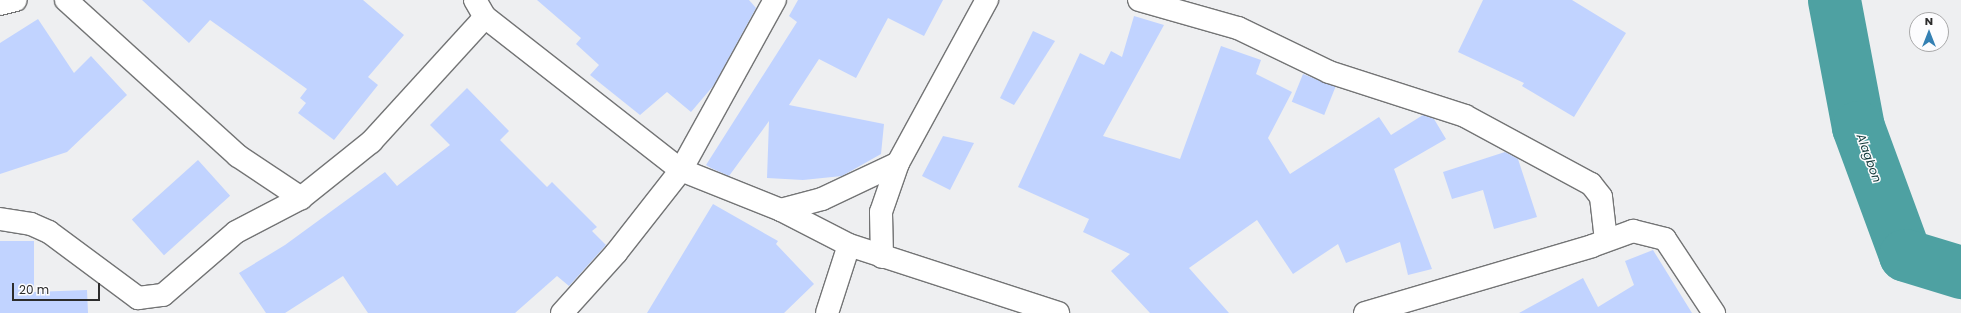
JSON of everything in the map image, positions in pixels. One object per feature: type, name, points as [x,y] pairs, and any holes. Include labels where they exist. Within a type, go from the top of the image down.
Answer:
[{"type":"street","points":[[0,4],[16,0]]},
{"type":"street","points":[[66,0],[238,156],[301,198]]},
{"type":"street","points":[[562,313],[616,253],[681,170],[775,0]]},
{"type":"street","points":[[882,256],[881,212],[898,163],[987,0]]},
{"type":"street","points":[[1139,0],[1238,28],[1329,72],[1465,116],[1591,184],[1601,197],[1606,240]]},
{"type":"street","points":[[0,219],[32,224],[50,232],[132,294],[145,299],[163,295],[236,232],[301,198],[370,142],[480,8],[681,170],[781,210],[849,245],[1058,313]]},
{"type":"street","points":[[781,210],[822,199],[898,163]]},
{"type":"street","points":[[1365,313],[1633,231],[1665,239],[1714,313]]},
{"type":"street","points":[[826,313],[849,245]]},
{"type":"building","points":[[142,0],[363,0],[404,35],[368,77],[378,85],[334,140],[298,113],[306,103],[300,98],[307,89],[210,20],[189,43]]},
{"type":"building","points":[[537,0],[749,0],[756,8],[714,85],[691,112],[667,92],[640,115],[590,75],[599,65],[576,44],[581,38]]},
{"type":"building","points":[[798,0],[943,0],[924,36],[888,18],[856,78],[819,59],[789,105],[884,124],[881,154],[842,176],[803,180],[767,178],[769,121],[729,176],[711,168],[706,165],[797,22],[789,16]]},
{"type":"building","points":[[1483,0],[1572,0],[1626,33],[1574,117],[1522,86],[1524,83],[1458,52]]},
{"type":"building","points":[[1134,16],[1164,25],[1103,136],[1180,159],[1221,46],[1261,60],[1256,74],[1292,92],[1268,138],[1290,174],[1379,117],[1391,135],[1423,115],[1434,119],[1446,139],[1394,169],[1432,269],[1408,275],[1400,242],[1346,263],[1338,244],[1293,274],[1257,220],[1189,268],[1229,313],[1150,313],[1111,271],[1130,254],[1083,232],[1089,219],[1018,187],[1080,53],[1104,65],[1111,51],[1122,57]]},
{"type":"building","points":[[38,19],[74,73],[91,56],[127,95],[67,152],[0,174],[0,43]]},
{"type":"building","points":[[1033,31],[1055,41],[1014,105],[1000,98]]},
{"type":"building","points":[[1303,74],[1335,87],[1324,115],[1292,102]]},
{"type":"building","points":[[467,88],[509,131],[500,140],[547,187],[552,182],[597,227],[592,231],[606,245],[569,286],[557,276],[515,313],[368,313],[343,276],[285,313],[266,313],[239,273],[285,245],[385,172],[397,186],[450,145],[430,125]]},
{"type":"building","points":[[943,136],[974,143],[950,190],[922,176]]},
{"type":"building","points":[[1505,152],[1518,159],[1537,217],[1494,229],[1483,190],[1452,199],[1443,172]]},
{"type":"building","points":[[198,160],[230,196],[164,255],[132,220]]},
{"type":"building","points":[[713,204],[778,241],[776,244],[814,284],[784,313],[647,313]]},
{"type":"building","points":[[0,241],[34,241],[34,292],[87,290],[88,313],[0,313]]},
{"type":"building","points":[[1653,250],[1692,313],[1519,313],[1583,278],[1598,307],[1634,285],[1625,261]]},
{"type":"waterway","name":"Alagbon","points":[[1834,0],[1858,127],[1905,255],[1961,272]]}]
